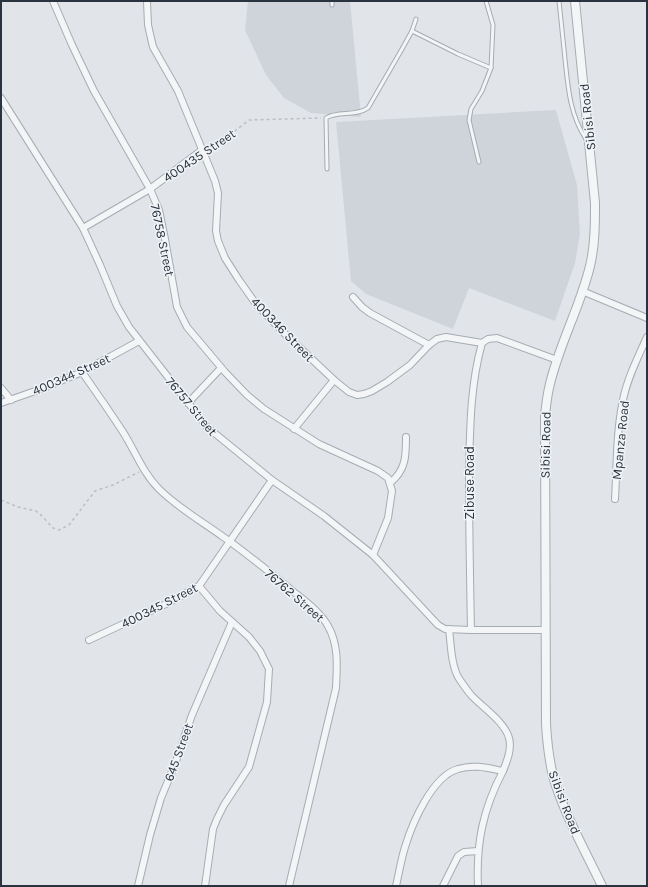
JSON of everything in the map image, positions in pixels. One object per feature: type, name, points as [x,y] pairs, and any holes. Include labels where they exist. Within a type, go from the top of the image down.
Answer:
[{"type":"street","name":"76758 Street","points":[[53,1],[94,91],[150,189],[159,210],[177,307],[181,318],[221,368],[247,395],[264,409],[294,429],[332,450],[378,471],[388,478],[390,483]]},
{"type":"street","name":"400346 Street","points":[[147,1],[148,25],[154,48],[178,91],[215,181],[218,193],[216,231],[225,258],[256,304],[283,332],[334,380],[349,392],[357,395],[372,391],[410,366],[429,345],[437,339],[446,337],[482,343]]},
{"type":"street","name":"Sibisi Road","points":[[576,1],[595,203],[595,222],[591,259],[582,291],[557,360],[549,388],[545,415],[546,724],[548,752],[553,776],[568,815],[602,886]]},
{"type":"street","name":"76757 Street","points":[[1,98],[82,228],[100,265],[117,306],[129,327],[206,427],[272,480],[324,516],[373,556],[441,627],[471,630]]},
{"type":"street","name":"400435 Street","points":[[82,228],[150,189],[202,150]]},
{"type":"street","points":[[582,291],[647,318]]},
{"type":"street","points":[[353,297],[370,313],[429,345]]},
{"type":"street","name":"Mpanza Road","points":[[615,499],[619,425],[623,399],[647,337]]},
{"type":"street","points":[[482,343],[488,339],[497,338],[557,360]]},
{"type":"street","name":"400344 Street","points":[[1,403],[82,372],[139,341]]},
{"type":"street","name":"Zibuse Road","points":[[471,630],[469,544],[470,433],[473,387],[477,361],[482,343]]},
{"type":"street","points":[[188,403],[221,368]]},
{"type":"street","name":"76762 Street","points":[[82,372],[123,432],[144,470],[158,488],[300,597],[321,616],[328,625],[334,639],[337,658],[336,688],[289,886]]},
{"type":"street","points":[[294,429],[334,380]]},
{"type":"street","points":[[1,388],[11,400]]},
{"type":"street","points":[[373,556],[388,518],[391,498],[390,483],[398,476],[403,466],[406,453],[406,436]]},
{"type":"street","name":"400345 Street","points":[[89,640],[168,603],[199,586],[272,480]]},
{"type":"street","points":[[199,586],[206,596],[249,637],[260,651],[269,669],[270,681],[267,702],[249,767],[224,805],[213,829],[205,886]]},
{"type":"street","name":"645 Street","points":[[138,886],[150,834],[161,798],[175,764],[192,714],[232,622]]},
{"type":"street","points":[[449,629],[453,661],[457,675],[470,694],[506,731],[509,739],[509,752],[503,771],[485,811],[481,827],[478,851],[478,886]]},
{"type":"street","points":[[471,630],[545,630]]},
{"type":"street","points":[[396,886],[408,836],[437,783],[451,772],[466,767],[488,768],[503,771]]},
{"type":"street","points":[[443,886],[458,856],[464,852],[478,851]]},
{"type":"lane","points":[[478,162],[469,120],[471,109],[482,91],[491,68],[493,25],[486,1]]},
{"type":"lane","points":[[559,1],[569,97],[579,128],[589,144]]},
{"type":"lane","points":[[327,169],[326,118],[331,115],[364,111],[371,104],[412,31],[416,19]]},
{"type":"lane","points":[[412,31],[451,51],[491,68]]},
{"type":"path","name":"400435 Street","points":[[202,150],[227,137],[249,120],[326,118]]},
{"type":"path","points":[[1,500],[18,508],[40,514],[52,528],[59,530],[69,525],[95,491],[144,470]]},
{"type":"shaded area","points":[[248,1],[350,1],[361,117],[311,113],[284,98],[266,75],[245,30]]},
{"type":"shaded area","points":[[556,110],[577,185],[580,234],[575,263],[555,321],[469,288],[453,329],[366,294],[351,281],[336,122]]}]
